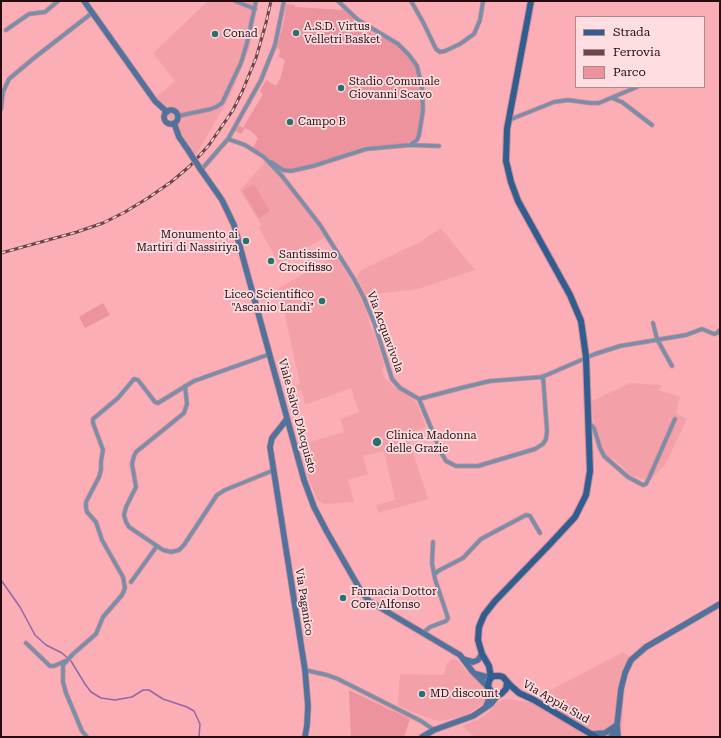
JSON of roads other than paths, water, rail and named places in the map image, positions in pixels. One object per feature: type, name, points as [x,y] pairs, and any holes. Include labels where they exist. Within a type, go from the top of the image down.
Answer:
[{"type":"main road","points":[[84,1],[155,101],[167,112]]},
{"type":"main road","points":[[422,737],[434,730],[465,720],[484,710],[507,686],[507,683],[503,677],[500,676],[487,662],[479,645],[478,631],[484,615],[490,606],[577,514],[583,503],[588,487],[590,471],[586,357],[582,328],[577,309],[523,212],[511,185],[506,158],[506,138],[531,1]]},
{"type":"main road","points":[[169,110],[174,111],[178,116],[178,120],[169,124],[165,121],[164,117],[169,110]]},
{"type":"main road","name":"Viale Salvo D'Acquisto","points":[[174,123],[179,137],[222,200],[234,225],[300,468],[309,495],[324,527],[367,599],[375,606],[454,652],[463,659],[489,689]]},
{"type":"main road","name":"Via Paganico","points":[[287,419],[273,437],[270,447],[305,670],[308,706],[305,737]]},
{"type":"main road","points":[[618,737],[617,725],[623,678],[633,659],[648,645],[720,604]]},
{"type":"main road","points":[[463,659],[473,662],[478,660],[482,654]]},
{"type":"main road","points":[[484,710],[489,699],[489,680],[491,678],[487,662]]},
{"type":"main road","points":[[475,674],[491,678],[494,676],[500,676]]},
{"type":"main road","name":"Via Appia Sud","points":[[507,683],[519,693],[534,700],[594,736]]},
{"type":"main road","points":[[489,689],[492,693],[519,693]]},
{"type":"main road","points":[[594,736],[605,734],[617,725]]},
{"type":"main road","points":[[612,737],[617,725]]},
{"type":"street","points":[[6,30],[29,14],[45,12],[58,1]]},
{"type":"street","points":[[235,1],[255,9]]},
{"type":"street","points":[[178,116],[211,109],[222,103],[240,63],[247,43],[256,1]]},
{"type":"street","points":[[201,170],[228,139],[271,58],[277,39],[284,1]]},
{"type":"street","points":[[338,1],[358,20],[400,46],[412,59],[416,66],[422,88],[423,110],[419,135],[410,145]]},
{"type":"street","points":[[411,1],[436,49],[440,52],[445,52],[474,34],[480,20],[483,1]]},
{"type":"street","points":[[1,109],[2,92],[9,79],[93,12]]},
{"type":"street","points":[[509,120],[556,101],[568,100],[595,104],[635,88]]},
{"type":"street","points":[[612,98],[620,101],[652,125]]},
{"type":"street","name":"Via Acquavivola","points":[[228,139],[245,144],[264,157],[282,176],[322,227],[358,286],[372,318],[389,373],[394,382],[400,388],[419,399]]},
{"type":"street","points":[[264,157],[283,170],[291,171],[316,165],[364,149],[410,145],[439,146]]},
{"type":"street","points":[[653,323],[657,339],[672,366]]},
{"type":"street","points":[[543,376],[547,431],[545,442],[536,449],[478,466],[456,466],[446,461],[419,399],[487,382],[543,376],[610,348],[686,335],[702,329],[714,334],[720,330]]},
{"type":"street","points":[[26,643],[50,666],[65,661],[97,632],[103,617],[122,595],[125,588],[123,577],[102,540],[96,522],[86,508],[86,502],[101,470],[102,450],[93,419],[118,398],[134,379],[138,380],[155,402],[158,403],[197,380],[270,354]]},
{"type":"street","points":[[185,386],[187,404],[184,413],[136,452],[132,460],[136,487],[125,509],[125,520],[132,529],[167,551],[179,550],[219,494],[225,490],[274,470]]},
{"type":"street","points":[[588,422],[593,426],[604,456],[630,480],[643,485],[646,484],[649,478],[675,419]]},
{"type":"street","points":[[435,574],[463,558],[481,539],[526,515],[530,516],[540,534]]},
{"type":"street","points":[[433,542],[432,563],[448,617],[447,620]]},
{"type":"street","points":[[132,582],[157,546]]},
{"type":"street","points":[[423,633],[430,627],[452,619]]},
{"type":"street","points":[[65,661],[63,672],[64,688],[82,731],[87,737]]},
{"type":"street","points":[[305,670],[338,679],[421,721],[434,730]]},
{"type":"waterway","points":[[1,580],[20,607],[35,635],[46,645],[62,653],[71,661],[91,692],[101,698],[115,700],[132,697],[143,690],[149,690],[163,699],[187,707],[194,711],[200,724],[199,737]]},
{"type":"railway","points":[[1,253],[77,232],[103,223],[148,198],[171,182],[190,166],[209,145],[233,110],[242,92],[256,58],[271,1]]},
{"type":"place","name":"A.S.D. Virtus Velletri Basket","points":[[296,33]]},
{"type":"place","name":"Conad","points":[[215,34]]},
{"type":"place","name":"Stadio Comunale Giovanni Scavo","points":[[341,88]]},
{"type":"place","name":"Campo B","points":[[290,122]]},
{"type":"place","name":"Monumento ai Martiri di Nassiriya","points":[[246,241]]},
{"type":"place","name":"Santissimo Crocifisso","points":[[271,261]]},
{"type":"place","name":"Liceo Scientifico \"Ascanio Landi\"","points":[[322,301]]},
{"type":"place","name":"Clinica Madonna delle Grazie","points":[[377,442]]},
{"type":"place","name":"Farmacia Dottor Core Alfonso","points":[[343,598]]},
{"type":"place","name":"MD discount","points":[[422,694]]}]
